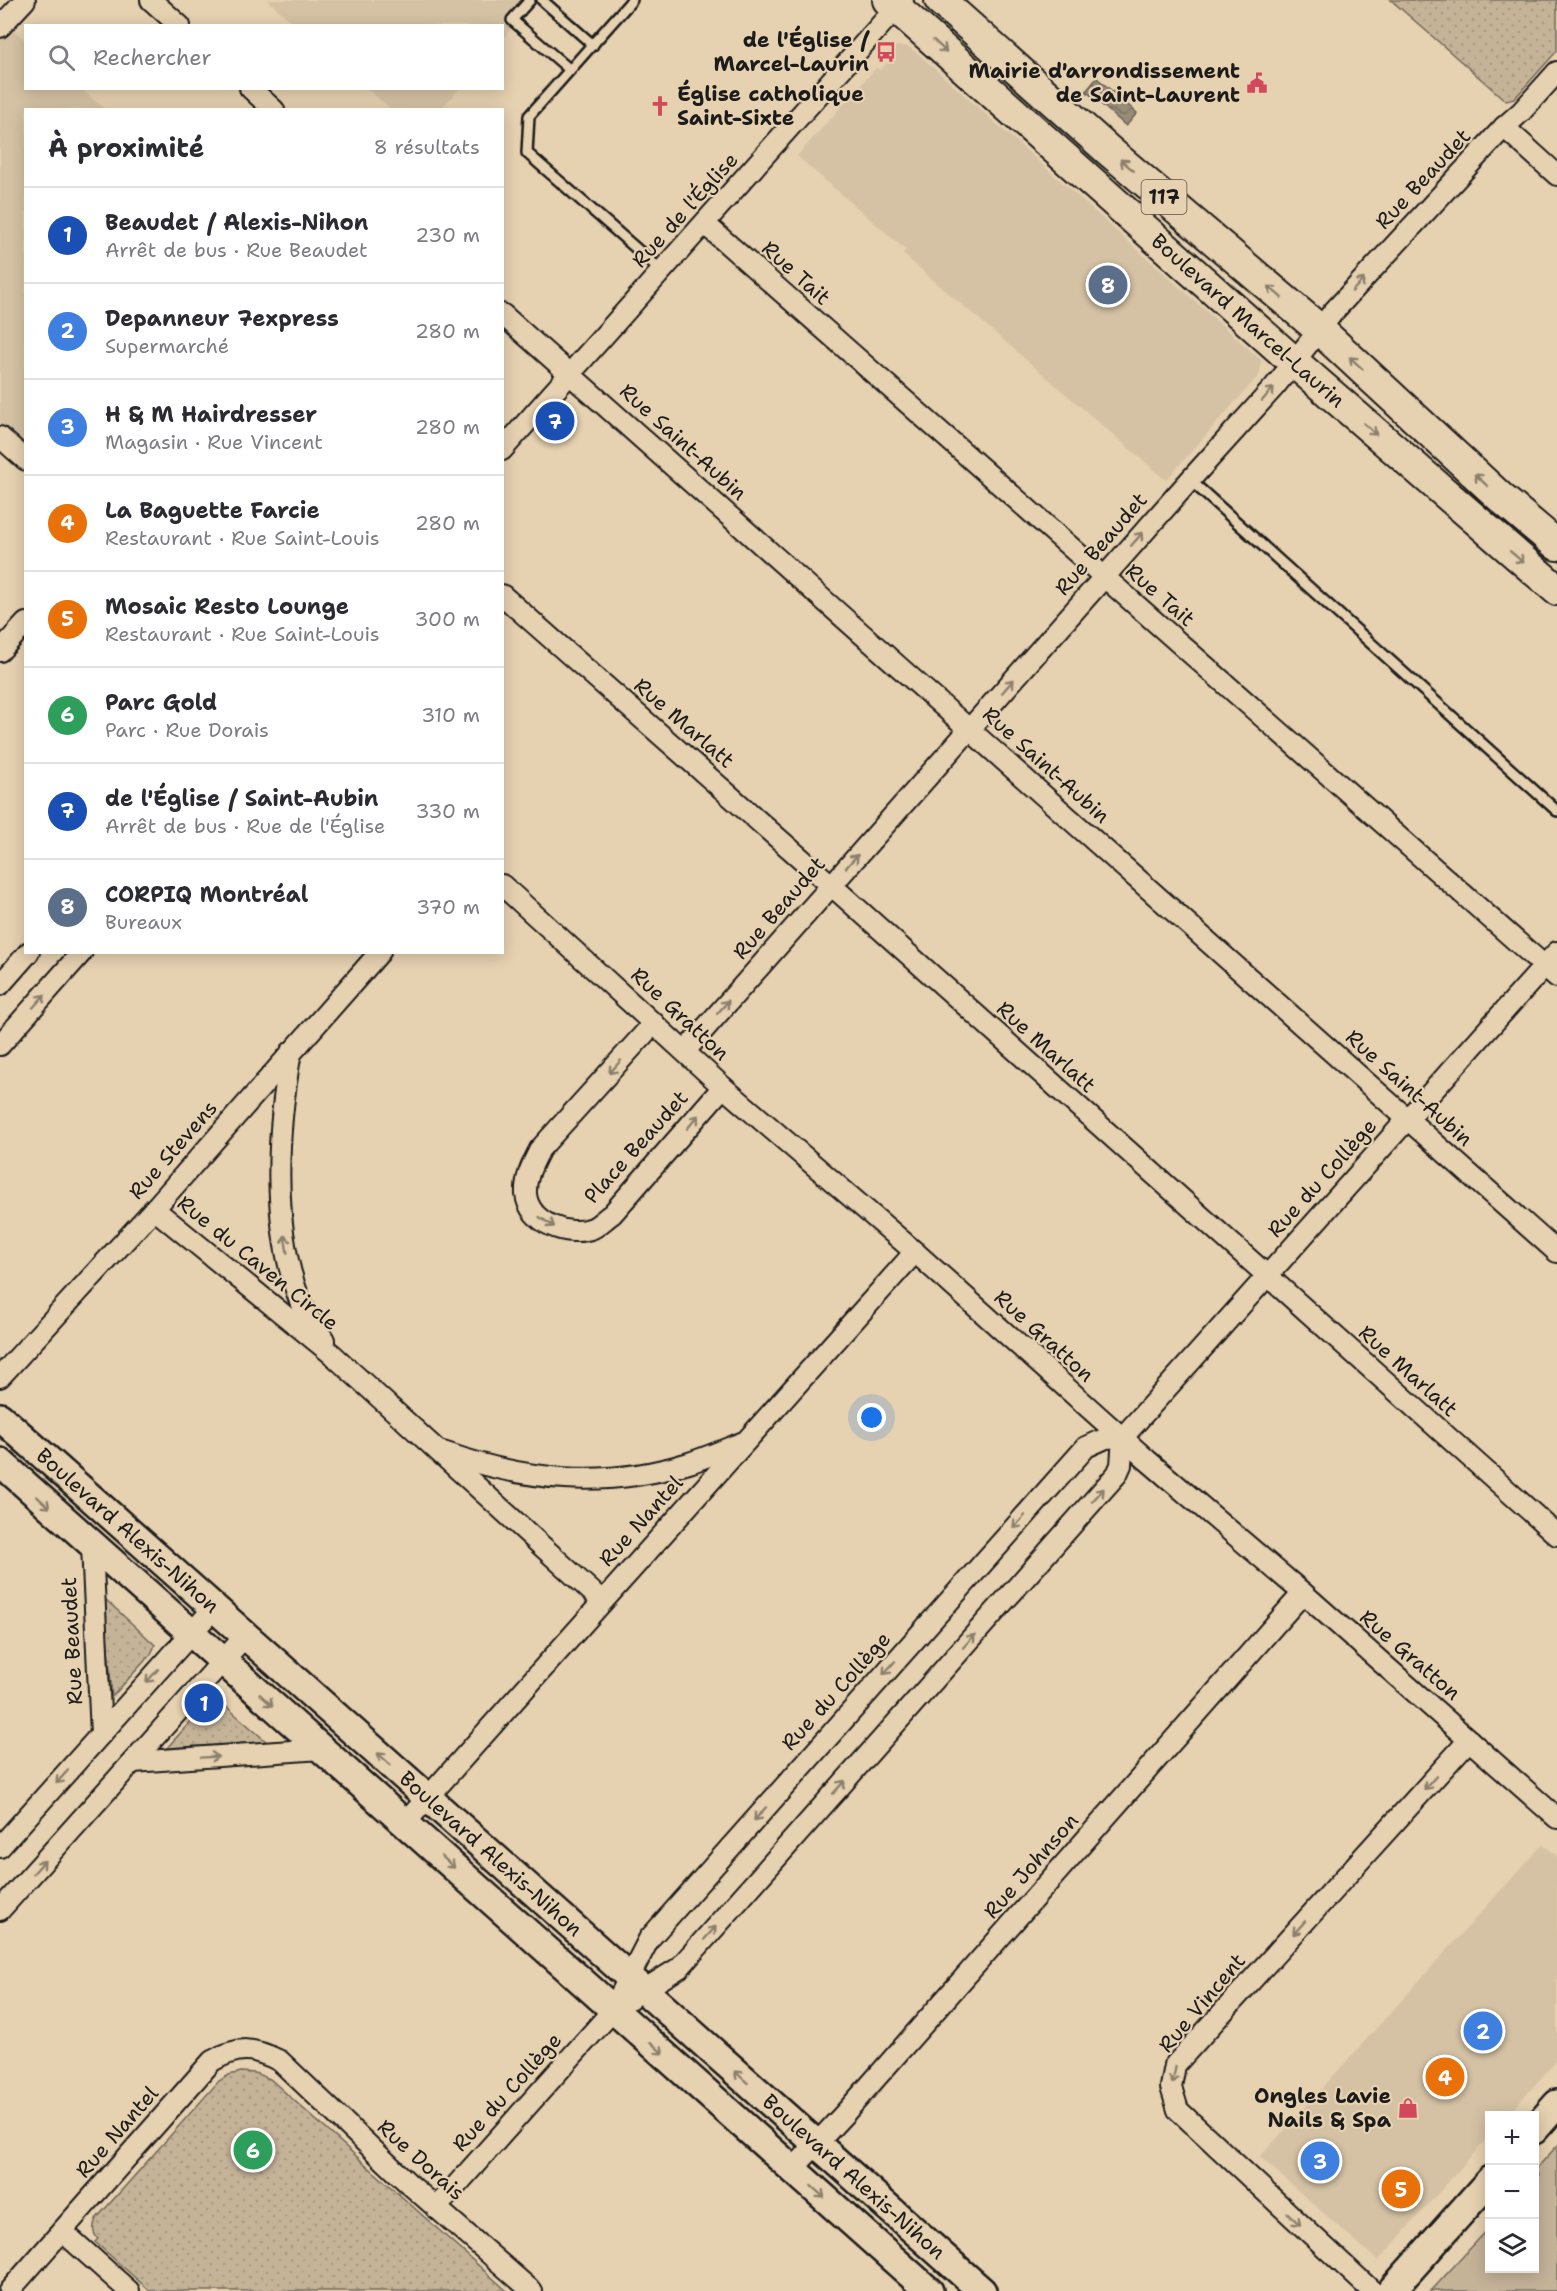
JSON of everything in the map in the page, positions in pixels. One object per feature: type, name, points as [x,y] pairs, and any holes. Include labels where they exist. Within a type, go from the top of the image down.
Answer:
[{"type":"main road","name":"Boulevard Marcel-Laurin","points":[[940,0],[1109,151],[1320,330],[1500,497],[1557,545]]},
{"type":"main road","name":"Boulevard Marcel-Laurin","points":[[896,2],[1294,363],[1557,590]]},
{"type":"street","points":[[0,27],[25,0]]},
{"type":"street","points":[[151,0],[178,24]]},
{"type":"street","name":"Rue de l'Église","points":[[504,448],[705,224],[896,2]]},
{"type":"street","name":"Rue Beaudet","points":[[685,1051],[1294,363],[1320,330],[1504,127],[1521,112],[1557,72]]},
{"type":"street","points":[[252,90],[272,108]]},
{"type":"street","points":[[1504,127],[1557,175]]},
{"type":"street","name":"Rue Tait","points":[[705,224],[1103,578],[1553,965]]},
{"type":"street","name":"Rue Saint-Aubin","points":[[504,316],[1557,1252]]},
{"type":"street","points":[[0,437],[24,458]]},
{"type":"street","name":"Rue Marlatt","points":[[504,597],[831,885],[1557,1535]]},
{"type":"street","points":[[0,651],[24,625]]},
{"type":"street","name":"Rue Gratton","points":[[504,887],[723,1087],[915,1252],[1145,1458],[1303,1593],[1557,1818]]},
{"type":"street","points":[[0,985],[27,954]]},
{"type":"street","points":[[0,1045],[80,954]]},
{"type":"street","name":"Rue Stevens","points":[[0,1377],[153,1209],[378,954]]},
{"type":"street","name":"Rue du Collège","points":[[436,2208],[636,1984],[649,1939],[1086,1447],[1106,1438],[1123,1437],[1407,1119],[1553,965]]},
{"type":"street","name":"Place Beaudet","points":[[654,1023],[540,1149],[529,1172],[526,1194],[532,1211],[549,1225],[569,1231],[592,1228],[612,1214],[723,1087]]},
{"type":"street","name":"Rue du Caven Circle","points":[[291,1052],[284,1089],[281,1128],[280,1190],[283,1221],[289,1262],[301,1302],[333,1355]]},
{"type":"street","name":"Rue du Caven Circle","points":[[153,1209],[333,1355],[602,1601]]},
{"type":"street","name":"Rue Nantel","points":[[405,1823],[915,1252]]},
{"type":"street","name":"Boulevard Alexis-Nihon","points":[[0,1418],[982,2291]]},
{"type":"street","points":[[636,1984],[679,1968],[1117,1474],[1122,1460],[1123,1437]]},
{"type":"street","name":"Rue du Caven Circle","points":[[435,1449],[484,1467],[539,1476],[586,1480],[631,1476],[689,1463],[743,1442]]},
{"type":"street","name":"Boulevard Alexis-Nihon","points":[[0,1462],[929,2291]]},
{"type":"street","name":"Rue Beaudet","points":[[92,1545],[100,1734]]},
{"type":"street","name":"Rue Johnson","points":[[793,2169],[1303,1593]]},
{"type":"street","name":"Rue Beaudet","points":[[0,1847],[214,1608]]},
{"type":"street","points":[[0,1911],[246,1635]]},
{"type":"street","name":"Rue Vincent","points":[[1372,2291],[1178,2110],[1172,2087],[1175,2065],[1469,1740]]},
{"type":"street","points":[[132,1762],[321,1749]]},
{"type":"street","name":"Rue Nantel","points":[[9,2291],[212,2061],[226,2053],[245,2049],[263,2052],[280,2061]]},
{"type":"street","name":"Rue Dorais","points":[[280,2061],[436,2208],[532,2291]]},
{"type":"street","points":[[1539,2124],[1557,2104]]},
{"type":"street","points":[[1391,2291],[1485,2186]]},
{"type":"street","points":[[62,2231],[129,2291]]},
{"type":"lane","points":[[530,0],[512,20],[569,69]]},
{"type":"lane","points":[[542,0],[593,45]]},
{"type":"lane","points":[[632,0],[529,116],[527,153],[663,271]]},
{"type":"lane","points":[[1190,480],[1557,811]]},
{"type":"shaded area","points":[[267,0],[536,0],[504,37],[504,24],[295,24]]},
{"type":"shaded area","points":[[1391,0],[1557,0],[1557,51],[1514,99],[1506,101]]},
{"type":"shaded area","points":[[5,22],[24,39],[24,90],[82,90],[104,108],[24,108],[24,459],[0,437],[0,27]]},
{"type":"shaded area","points":[[896,46],[909,47],[916,52],[1261,360],[1260,374],[1166,480],[903,254],[906,250],[797,156],[876,68],[880,70],[889,61],[886,57]]},
{"type":"shaded area","points":[[368,90],[458,90],[442,108],[390,108]]},
{"type":"shaded area","points":[[104,1598],[155,1645],[151,1654],[112,1697]]},
{"type":"shaded area","points":[[214,1698],[222,1703],[267,1742],[167,1748]]},
{"type":"shaded area","points":[[1543,1844],[1557,1856],[1557,2060],[1512,2111],[1485,2111],[1485,2141],[1378,2261],[1260,2157]]},
{"type":"shaded area","points":[[241,2072],[255,2073],[270,2079],[507,2291],[150,2291],[95,2242],[98,2239],[94,2229],[96,2219],[219,2081]]},
{"type":"shaded area","points":[[1557,2146],[1557,2291],[1431,2291],[1485,2232],[1485,2273],[1539,2273],[1539,2166]]},
{"type":"water","points":[[1097,78],[1137,113],[1126,126],[1086,91]]},
{"type":"place","name":"de l'Église / Marcel-Laurin","points":[[886,52]]},
{"type":"place","name":"Mairie d'arrondissement de Saint-Laurent","points":[[1257,83]]},
{"type":"place","name":"Église catholique Saint-Sixte","points":[[660,106]]},
{"type":"place","name":"CORPIQ Montréal","points":[[1108,285]]},
{"type":"place","name":"de l'Église / Saint-Aubin","points":[[555,421]]},
{"type":"place","name":"Beaudet / Alexis-Nihon","points":[[204,1703]]},
{"type":"place","name":"Depanneur 7express","points":[[1483,2031]]},
{"type":"place","name":"La Baguette Farcie","points":[[1445,2077]]},
{"type":"place","name":"Ongles Lavie Nails & Spa","points":[[1408,2108]]},
{"type":"place","name":"Parc Gold","points":[[253,2150]]},
{"type":"place","name":"H & M Hairdresser","points":[[1320,2161]]},
{"type":"place","name":"Mosaic Resto Lounge","points":[[1401,2189]]}]
